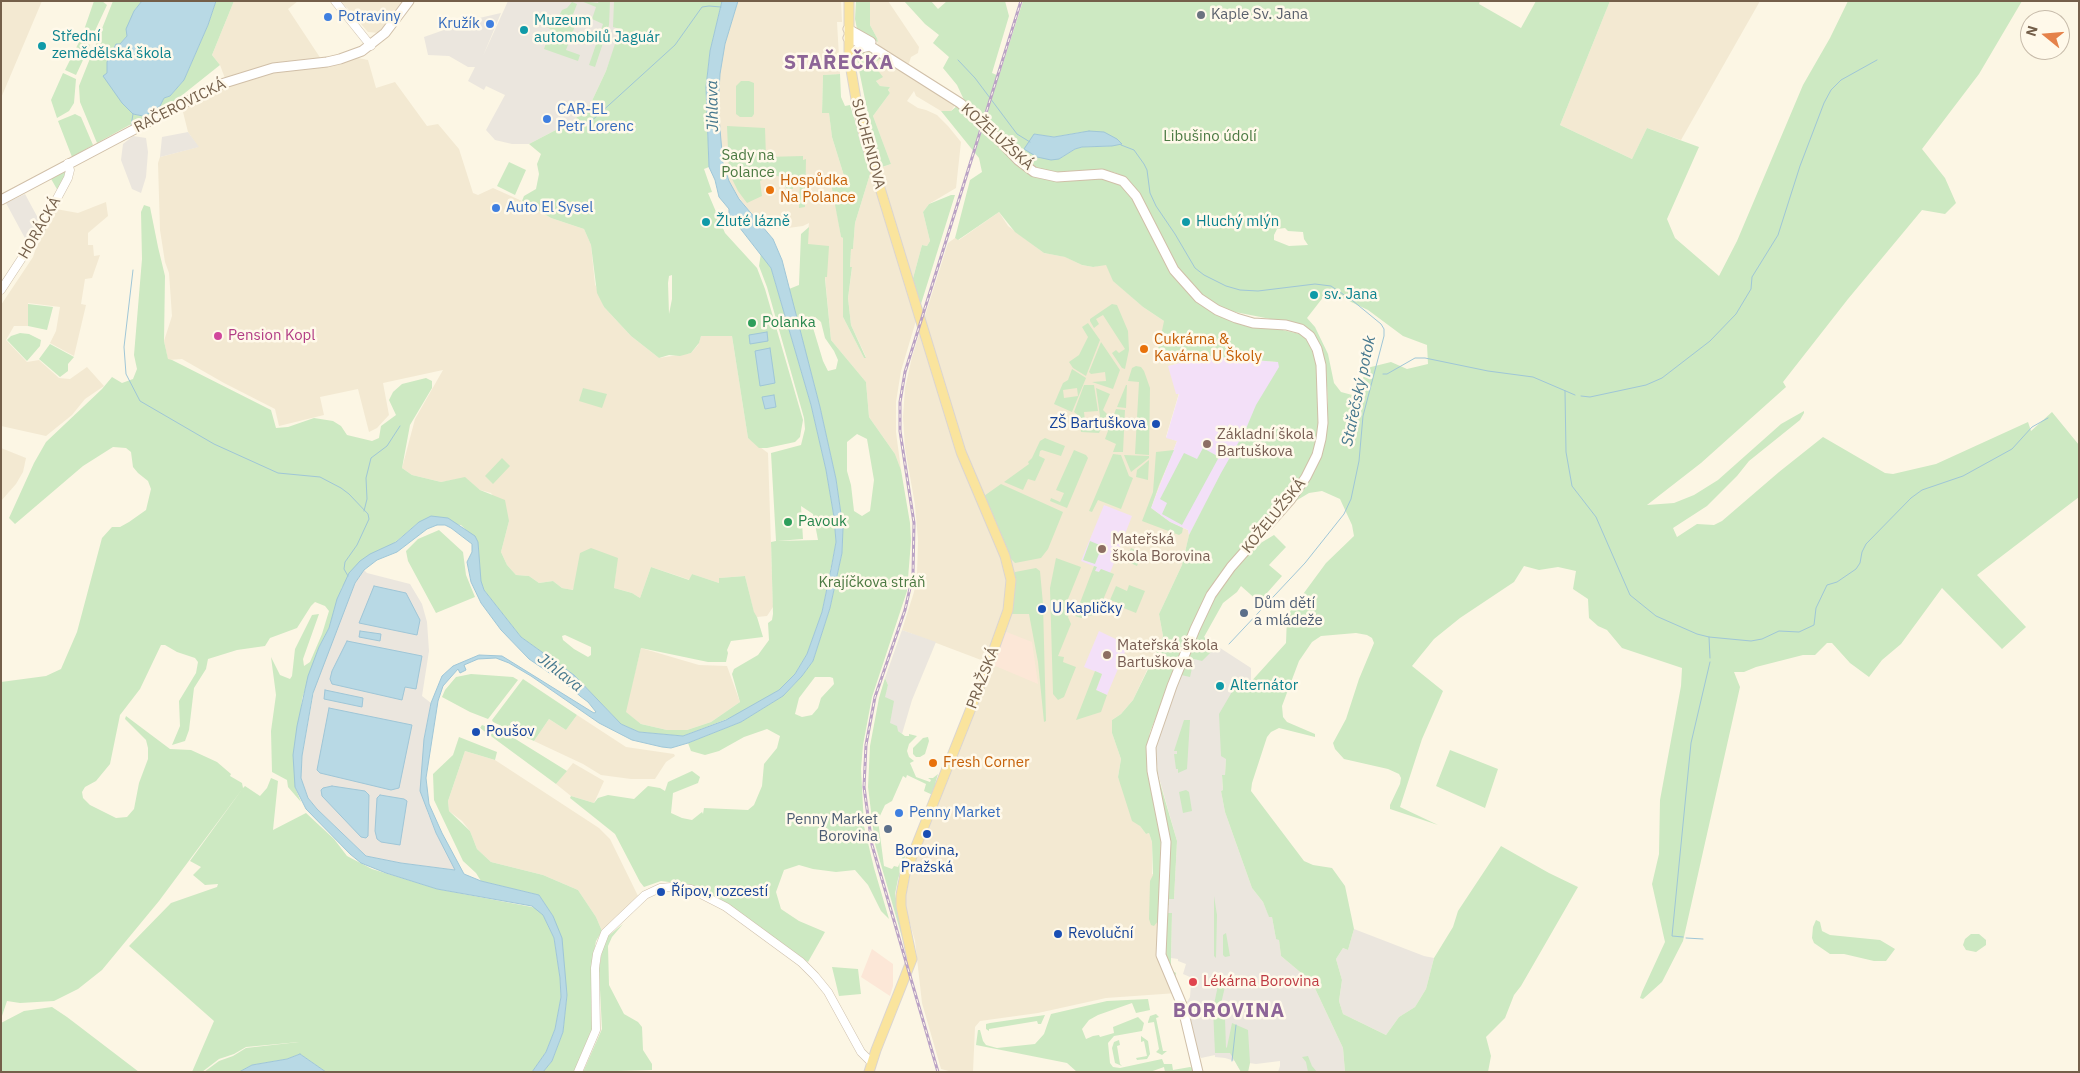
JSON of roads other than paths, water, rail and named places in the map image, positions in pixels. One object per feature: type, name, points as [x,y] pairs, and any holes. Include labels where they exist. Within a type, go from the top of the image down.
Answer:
[{"type":"main road","points":[[371,46],[384,33],[409,1]]},
{"type":"main road","name":"SUCHENIOVA","points":[[849,1],[849,58],[857,105],[865,139],[908,283]]},
{"type":"main road","points":[[848,34],[902,64]]},
{"type":"main road","points":[[848,34],[894,56],[902,64]]},
{"type":"main road","name":"RAČEROVICKÁ","points":[[1,200],[218,85],[273,68],[352,56],[371,46]]},
{"type":"main road","points":[[849,58],[858,49],[870,46]]},
{"type":"main road","name":"KOŽELUŽSKÁ","points":[[902,64],[954,99],[976,117],[1025,166],[1034,172],[1057,177],[1102,174],[1123,181],[1136,196],[1174,270],[1194,294],[1217,310],[1236,318],[1253,322],[1286,325],[1303,331],[1312,338],[1319,354],[1323,423],[1314,462],[1291,500],[1231,567],[1211,596],[1172,686],[1151,747],[1152,771],[1166,842],[1161,954],[1182,1005],[1198,1072]]},
{"type":"main road","name":"PRAŽSKÁ","points":[[869,1072],[871,1062],[912,959],[901,906],[905,874],[989,663],[1008,610],[1011,589],[1010,574],[1004,556],[960,452],[908,283]]},
{"type":"street","points":[[335,1],[371,46]]},
{"type":"street","name":"HORÁCKÁ","points":[[1,290],[39,232],[68,178],[70,170],[68,163]]},
{"type":"street","points":[[578,1072],[596,1030],[594,968],[605,933],[645,895],[660,888],[671,886],[691,890],[713,900],[801,962],[828,992],[861,1052],[871,1062]]},
{"type":"water","points":[[142,1],[216,1],[208,25],[184,80],[170,96],[164,98],[160,106],[143,116],[133,114],[122,103],[103,76],[107,73],[107,62],[116,44],[120,44],[127,36],[126,29],[134,11]]},
{"type":"water","name":"Jihlava","points":[[722,1],[738,1],[725,44],[720,74],[718,107],[723,163],[729,181],[739,199],[773,239],[782,260],[820,407],[836,479],[843,528],[842,553],[830,608],[813,661],[802,676],[783,696],[741,722],[688,743],[671,748],[632,740],[599,723],[531,676],[496,658],[478,659],[464,665],[466,670],[460,673],[458,669],[443,686],[438,701],[426,778],[429,804],[442,833],[464,874],[481,881],[539,895],[553,916],[562,938],[567,995],[563,1032],[552,1061],[543,1072],[532,1072],[546,1052],[555,1029],[561,997],[554,938],[543,915],[532,906],[437,889],[361,863],[306,809],[295,787],[293,755],[297,726],[308,676],[319,647],[329,628],[337,599],[349,573],[360,561],[370,554],[396,542],[419,522],[431,516],[448,518],[475,536],[478,542],[481,581],[484,590],[521,637],[574,675],[621,724],[639,732],[683,736],[726,720],[779,690],[795,674],[807,654],[822,612],[836,542],[834,517],[826,470],[811,405],[771,268],[729,214],[729,209],[719,197],[715,180],[709,167],[706,87],[710,51]],"holes":[[[437,525],[445,525],[472,544],[472,552],[467,562],[471,582],[481,603],[501,630],[529,659],[570,687],[588,702],[596,712],[594,713],[502,656],[479,655],[453,666],[442,676],[431,703],[424,739],[420,791],[436,833],[455,870],[366,856],[317,809],[308,798],[301,778],[302,756],[313,693],[355,583],[364,570],[377,560],[397,552],[427,529]]]},
{"type":"water","points":[[1089,131],[1104,132],[1122,144],[1082,147],[1059,159],[1051,160],[1037,157],[1024,149],[1034,134],[1054,137]]},
{"type":"water","points":[[767,332],[768,341],[750,344],[749,335]]},
{"type":"water","points":[[770,348],[775,383],[760,386],[755,351]]},
{"type":"water","points":[[774,395],[776,407],[765,409],[762,397]]},
{"type":"water","points":[[374,586],[406,593],[420,620],[417,635],[359,623]]},
{"type":"water","points":[[360,631],[381,634],[380,641],[359,637]]},
{"type":"water","points":[[347,641],[422,656],[416,689],[405,687],[402,700],[332,684],[330,679],[332,671]]},
{"type":"water","points":[[325,690],[363,698],[362,707],[324,699]]},
{"type":"water","points":[[329,708],[412,725],[399,788],[391,790],[320,773],[317,770]]},
{"type":"water","points":[[332,786],[365,791],[369,795],[368,836],[366,838],[361,837],[322,796],[321,790],[323,788]]},
{"type":"water","points":[[380,795],[407,801],[400,845],[381,842],[377,839],[375,831],[377,798]]},
{"type":"water","points":[[300,1054],[326,1072],[239,1072],[252,1065],[287,1059]]},
{"type":"waterway","points":[[587,125],[675,45],[702,7],[721,7]]},
{"type":"waterway","name":"Stařečský potok","points":[[958,60],[975,78],[1017,134],[1030,142]]},
{"type":"waterway","points":[[1581,396],[1590,397],[1646,385],[1662,378],[1710,341],[1736,314],[1751,289],[1752,277],[1778,235],[1800,166],[1824,103],[1831,90],[1841,80],[1877,60]]},
{"type":"waterway","points":[[131,126],[133,114]]},
{"type":"waterway","name":"Stařečský potok","points":[[1121,145],[1134,150],[1144,164],[1147,170],[1150,193],[1156,206],[1195,268],[1204,275],[1226,286],[1240,290],[1258,291],[1315,284],[1331,286],[1353,301],[1381,324],[1384,329],[1384,336],[1363,416],[1359,461],[1351,499],[1344,514],[1305,563],[1229,644]]},
{"type":"waterway","points":[[133,270],[124,347],[126,374],[140,401],[214,444],[278,473],[320,477],[349,494],[368,514],[369,519],[357,545],[345,562],[344,569],[348,576]]},
{"type":"waterway","points":[[1383,374],[1387,374],[1415,358],[1425,358],[1488,371],[1533,377],[1575,395]]},
{"type":"waterway","points":[[1565,391],[1566,452],[1572,486],[1596,517],[1630,595],[1656,616],[1697,634],[1751,641],[1762,639],[1779,631],[1799,632],[1814,625],[1816,608],[1827,585],[1837,582],[1856,569],[1866,544],[1911,498],[1922,490],[1963,476],[2012,449],[2032,427],[2048,418]]},
{"type":"waterway","points":[[364,511],[367,499],[366,478],[371,458],[387,446],[400,426]]},
{"type":"waterway","points":[[1709,637],[1710,658]]},
{"type":"waterway","points":[[1683,937],[1672,936],[1691,743],[1710,662]]},
{"type":"waterway","points":[[1686,938],[1703,939]]},
{"type":"waterway","name":"Stařečský potok","points":[[1232,1061],[1236,1025]]},
{"type":"railway","points":[[938,1072],[872,845],[864,787],[866,745],[875,697],[905,610],[913,575],[914,523],[900,431],[900,402],[905,372],[1021,1]]},
{"type":"place","name":"Kaple Sv. Jana","points":[[1201,15]]},
{"type":"place","name":"Potraviny","points":[[328,17]]},
{"type":"place","name":"Kružík","points":[[490,24]]},
{"type":"place","name":"Muzeum automobilů Jaguár","points":[[524,30]]},
{"type":"place","name":"Střední zemědělská škola","points":[[42,46]]},
{"type":"place","name":"CAR-EL Petr Lorenc","points":[[547,119]]},
{"type":"place","name":"Hospůdka Na Polance","points":[[770,190]]},
{"type":"place","name":"Auto El Sysel","points":[[496,208]]},
{"type":"place","name":"Žluté lázně","points":[[706,222]]},
{"type":"place","name":"Hluchý mlýn","points":[[1186,222]]},
{"type":"place","name":"sv. Jana","points":[[1314,295]]},
{"type":"place","name":"Polanka","points":[[752,323]]},
{"type":"place","name":"Pension Kopl","points":[[218,336]]},
{"type":"place","name":"Cukrárna & Kavárna U Školy","points":[[1144,349]]},
{"type":"place","name":"ZŠ Bartuškova","points":[[1156,424]]},
{"type":"place","name":"Základní škola Bartuškova","points":[[1207,444]]},
{"type":"place","name":"Pavouk","points":[[788,522]]},
{"type":"place","name":"Mateřská škola Borovina","points":[[1102,549]]},
{"type":"place","name":"U Kapličky","points":[[1042,609]]},
{"type":"place","name":"Dům dětí a mládeže","points":[[1244,613]]},
{"type":"place","name":"Mateřská škola Bartuškova","points":[[1107,655]]},
{"type":"place","name":"Alternátor","points":[[1220,686]]},
{"type":"place","name":"Poušov","points":[[476,732]]},
{"type":"place","name":"Fresh Corner","points":[[933,763]]},
{"type":"place","name":"Penny Market","points":[[899,813]]},
{"type":"place","name":"Penny Market Borovina","points":[[888,829]]},
{"type":"place","name":"Borovina, Pražská","points":[[927,834]]},
{"type":"place","name":"Řípov, rozcestí","points":[[661,892]]},
{"type":"place","name":"Revoluční","points":[[1058,934]]},
{"type":"place","name":"Lékárna Borovina","points":[[1193,982]]},
{"type":"district","name":"STAŘEČKA","points":[[839,63]]},
{"type":"district","name":"BOROVINA","points":[[1229,1011]]},
{"type":"park label","name":"Libušino údolí","points":[[1210,137]]},
{"type":"park label","name":"Sady na Polance","points":[[748,164]]},
{"type":"park label","name":"Krajíčkova stráň","points":[[872,583]]}]
